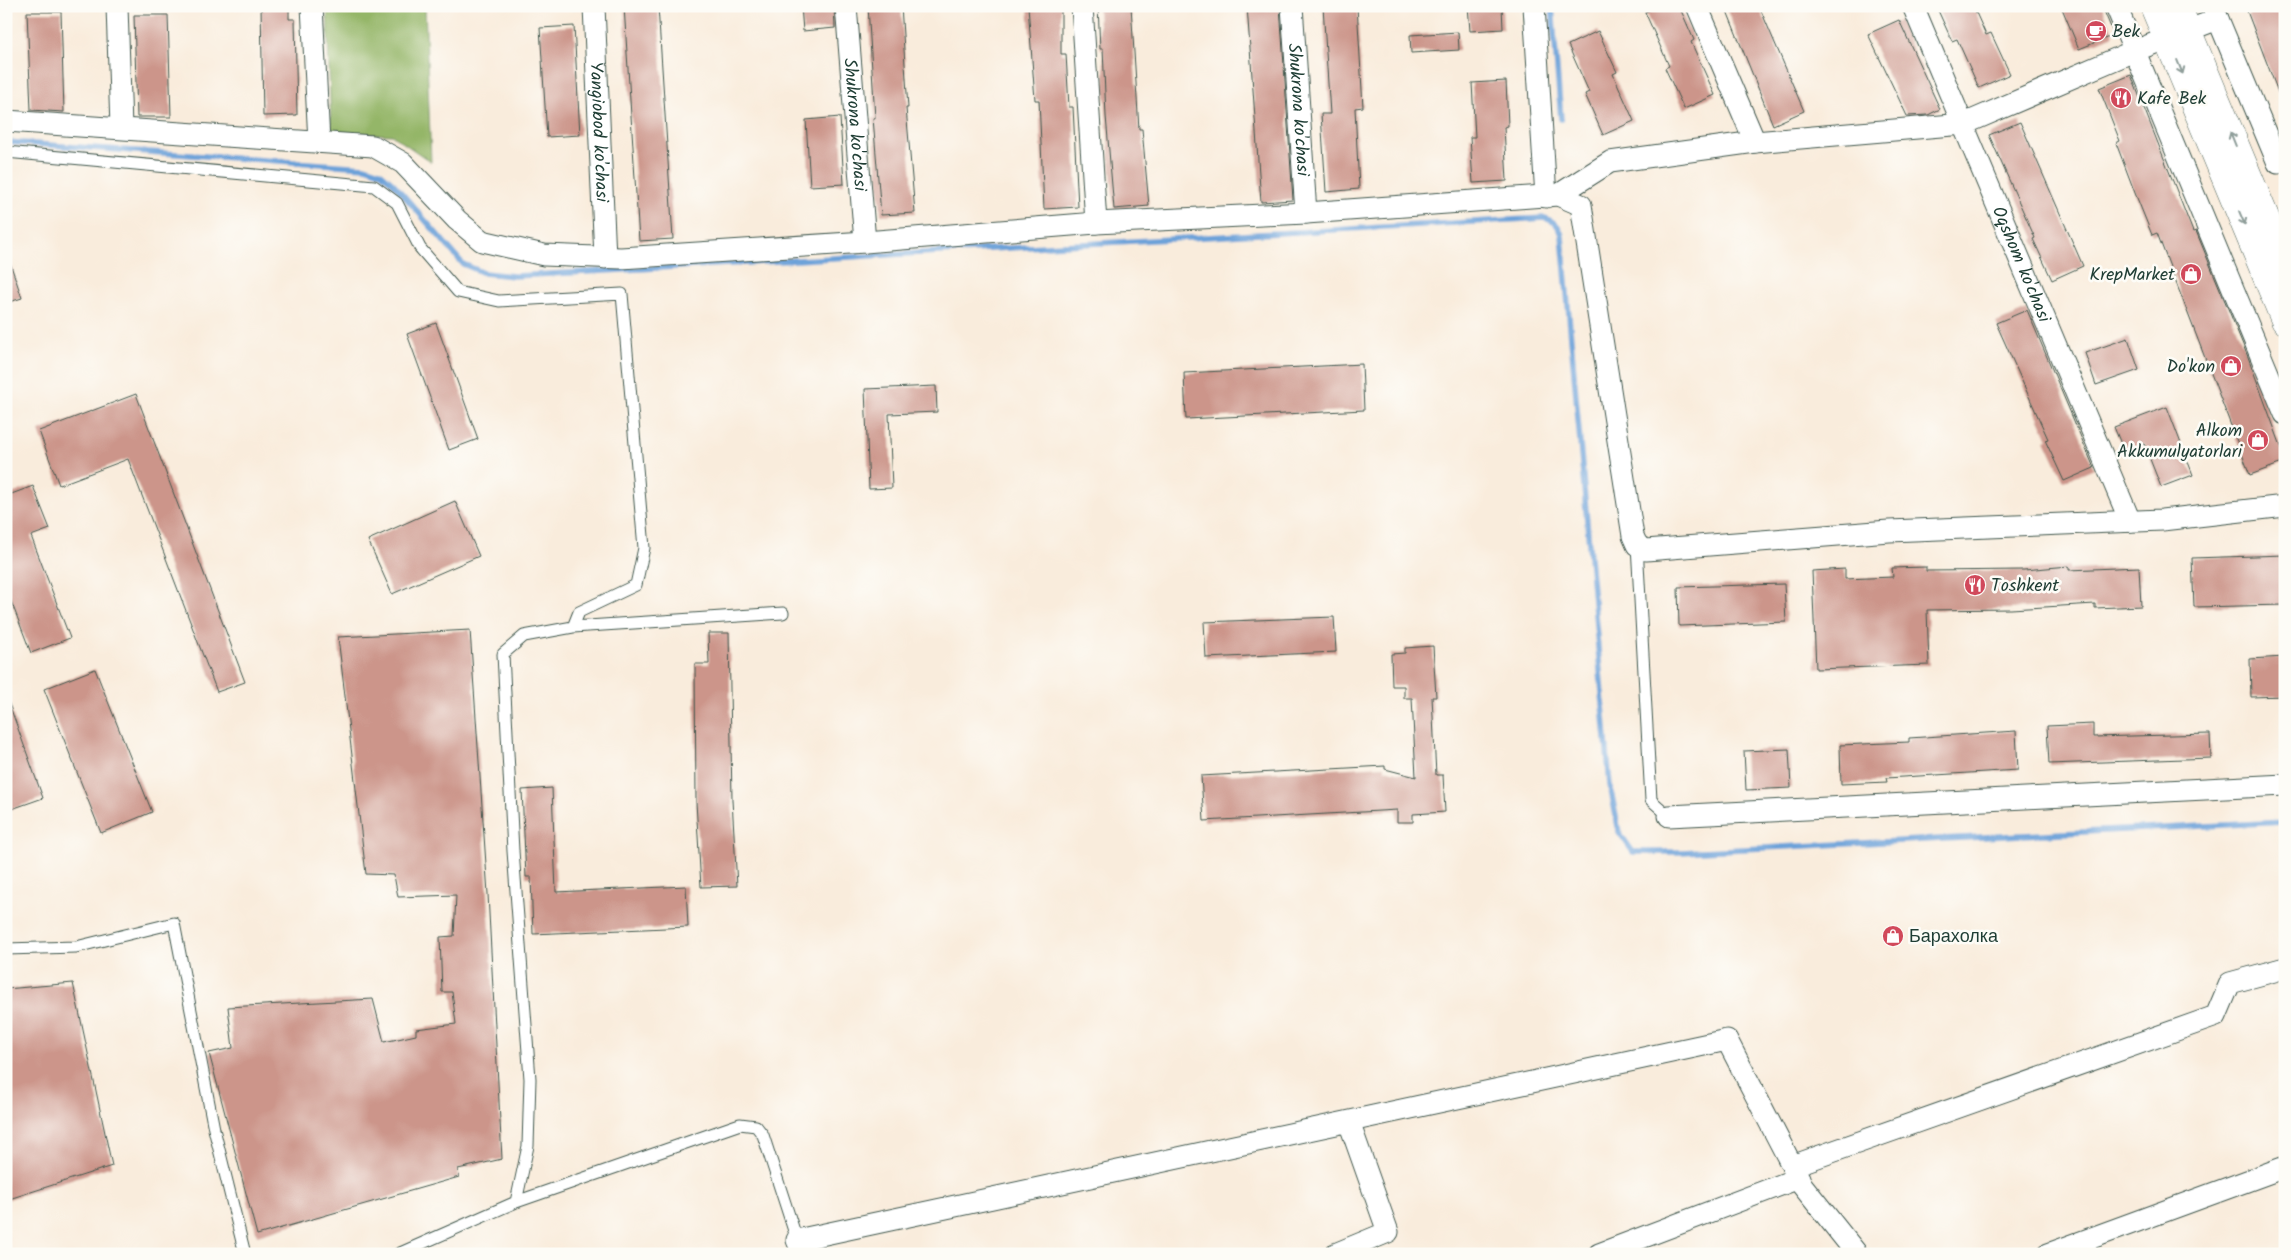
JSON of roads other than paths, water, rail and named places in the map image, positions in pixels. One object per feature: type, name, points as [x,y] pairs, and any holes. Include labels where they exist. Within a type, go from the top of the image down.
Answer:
[{"type":"main road","points":[[2154,6],[2178,25],[2239,182],[2285,320]]},
{"type":"main road","points":[[2239,182],[2285,265]]},
{"type":"street","points":[[117,6],[121,128]]},
{"type":"street","points":[[312,6],[319,142]]},
{"type":"street","name":"Yangiobod ko'chasi","points":[[594,6],[605,258]]},
{"type":"street","name":"Shukrona ko'chasi","points":[[846,6],[865,242]]},
{"type":"street","points":[[1082,6],[1096,222]]},
{"type":"street","name":"Shukrona ko'chasi","points":[[1292,6],[1306,213]]},
{"type":"street","points":[[1534,6],[1552,196]]},
{"type":"street","points":[[1697,6],[1755,142]]},
{"type":"street","name":"Oqshom ko'chasi","points":[[1914,6],[2130,522]]},
{"type":"street","points":[[2116,6],[2285,414]]},
{"type":"street","points":[[1552,196],[1610,162],[1755,142],[1964,124],[2134,51],[2178,25],[2215,12],[2281,162],[2239,182]]},
{"type":"street","points":[[6,121],[373,146],[403,163],[457,220],[482,241],[544,255],[605,258],[865,242],[1096,222],[1306,213],[1552,196],[1581,205],[1633,536],[1637,545],[1646,550],[1889,531],[2130,522],[2285,506]]},
{"type":"street","points":[[1669,816],[2285,784]]},
{"type":"street","points":[[1599,1254],[1795,1172],[2216,1016],[2230,983],[2285,968]]},
{"type":"street","points":[[800,1247],[1349,1122],[1727,1040],[1795,1172],[1857,1254]]},
{"type":"street","points":[[1335,1254],[1388,1232],[1349,1122]]},
{"type":"street","points":[[2048,1254],[2285,1167]]},
{"type":"lane","points":[[6,152],[374,186],[397,203],[420,248],[458,292],[499,301],[622,294],[644,548],[636,585],[579,612],[574,627]]},
{"type":"lane","points":[[1637,545],[1650,800],[1669,816]]},
{"type":"lane","points":[[516,1202],[528,1146],[530,1079],[512,851],[503,654],[524,636],[574,627],[783,613]]},
{"type":"lane","points":[[6,949],[76,947],[174,924],[214,1129],[245,1254]]},
{"type":"lane","points":[[398,1254],[516,1202],[740,1124],[756,1126],[763,1135],[800,1247]]},
{"type":"waterway","points":[[1552,6],[1561,119]]},
{"type":"waterway","points":[[6,142],[365,167],[380,172],[393,183],[463,264],[484,273],[514,276],[1545,218],[1556,225],[1562,236],[1610,785],[1619,832],[1633,852],[1681,852],[2285,822]]},
{"type":"place","name":"Bek","points":[[2096,31]]},
{"type":"place","name":"Kafe Bek","points":[[2121,98]]},
{"type":"place","name":"KrepMarket","points":[[2191,274]]},
{"type":"place","name":"Do'kon","points":[[2231,366]]},
{"type":"place","name":"Alkom Akkumulyatorlari","points":[[2258,440]]},
{"type":"place","name":"Toshkent","points":[[1975,585]]},
{"type":"place","name":"Барахолка","points":[[1893,936]]}]
